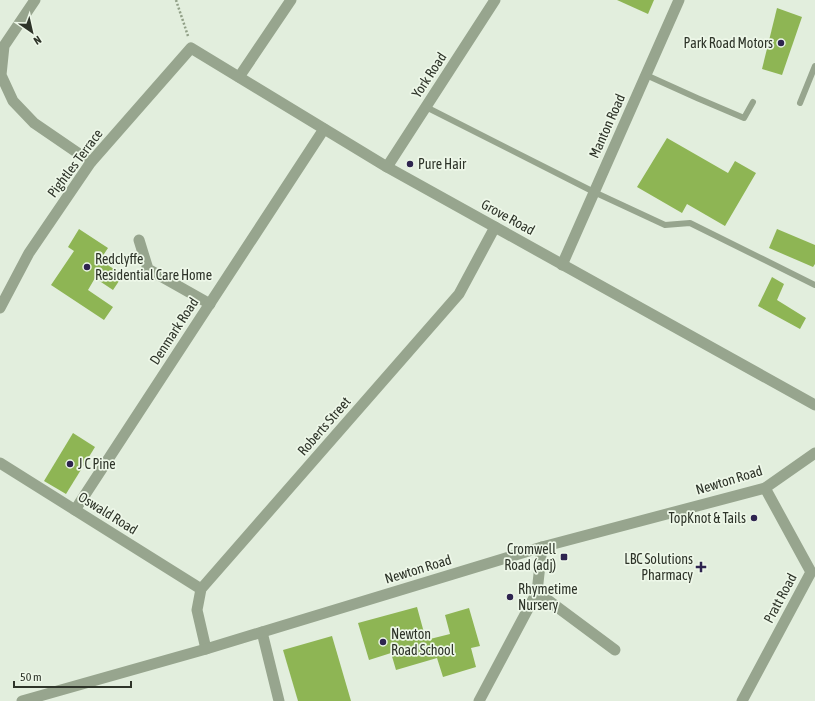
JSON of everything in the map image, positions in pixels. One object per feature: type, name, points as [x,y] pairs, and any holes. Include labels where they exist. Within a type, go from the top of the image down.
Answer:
[{"type":"street","points":[[34,0],[4,46],[1,75],[13,101],[34,123],[91,162]]},
{"type":"street","points":[[239,77],[291,0]]},
{"type":"street","name":"York Road","points":[[387,167],[495,0]]},
{"type":"street","name":"Manton Road","points":[[562,264],[679,0]]},
{"type":"street","name":"Pightles Terrace","points":[[0,308],[29,253],[91,162],[191,48]]},
{"type":"street","name":"Grove Road","points":[[191,48],[387,167],[815,405]]},
{"type":"street","name":"Denmark Road","points":[[75,510],[324,129]]},
{"type":"street","name":"Roberts Street","points":[[201,589],[459,294],[495,227]]},
{"type":"street","points":[[139,240],[148,269],[210,304]]},
{"type":"street","name":"Newton Road","points":[[22,701],[206,650],[542,547],[765,488],[815,453]]},
{"type":"street","name":"Oswald Road","points":[[0,463],[201,589]]},
{"type":"street","name":"Pratt Road","points":[[742,701],[811,572],[765,488]]},
{"type":"street","points":[[479,701],[537,592],[542,547]]},
{"type":"street","points":[[201,589],[197,610],[206,650]]},
{"type":"street","points":[[537,592],[615,650]]},
{"type":"street","points":[[262,632],[279,701]]},
{"type":"lane","points":[[800,103],[815,66]]},
{"type":"lane","points":[[646,75],[744,118],[753,102]]},
{"type":"lane","points":[[426,107],[594,192],[665,225],[690,223],[815,285]]},
{"type":"path","points":[[176,0],[191,48]]},
{"type":"building","points":[[617,0],[654,0],[648,14]]},
{"type":"building","name":"Park Road Motors","points":[[777,8],[802,17],[782,75],[762,69]]},
{"type":"building","points":[[667,138],[728,173],[735,161],[756,173],[725,226],[687,204],[682,213],[637,187]]},
{"type":"building","name":"Redclyffe Residential Care Home","points":[[79,229],[108,248],[100,260],[123,275],[113,290],[95,278],[88,290],[113,307],[104,320],[51,285],[74,251],[68,247]]},
{"type":"building","points":[[777,229],[815,245],[815,264],[813,267],[769,248]]},
{"type":"building","points":[[772,277],[784,284],[777,300],[806,318],[800,329],[758,306]]},
{"type":"building","name":"J C Pine","points":[[73,433],[95,447],[66,494],[44,481]]},
{"type":"building","points":[[417,607],[426,640],[450,634],[445,615],[469,608],[480,646],[471,648],[476,667],[443,677],[437,658],[396,670],[391,653],[369,660],[358,623]]},
{"type":"building","points":[[332,636],[351,701],[298,701],[283,650]]},
{"type":"place","name":"Park Road Motors","points":[[781,43]]},
{"type":"place","name":"Pure Hair","points":[[410,164]]},
{"type":"place","name":"Redclyffe Residential Care Home","points":[[87,267]]},
{"type":"place","name":"J C Pine","points":[[70,464]]},
{"type":"place","name":"TopKnot & Tails","points":[[754,518]]},
{"type":"place","name":"Cromwell Road (adj)","points":[[564,557]]},
{"type":"place","name":"LBC Solutions Pharmacy","points":[[701,567]]},
{"type":"place","name":"Rhymetime Nursery","points":[[510,597]]},
{"type":"place","name":"Newton Road School","points":[[383,642]]}]
